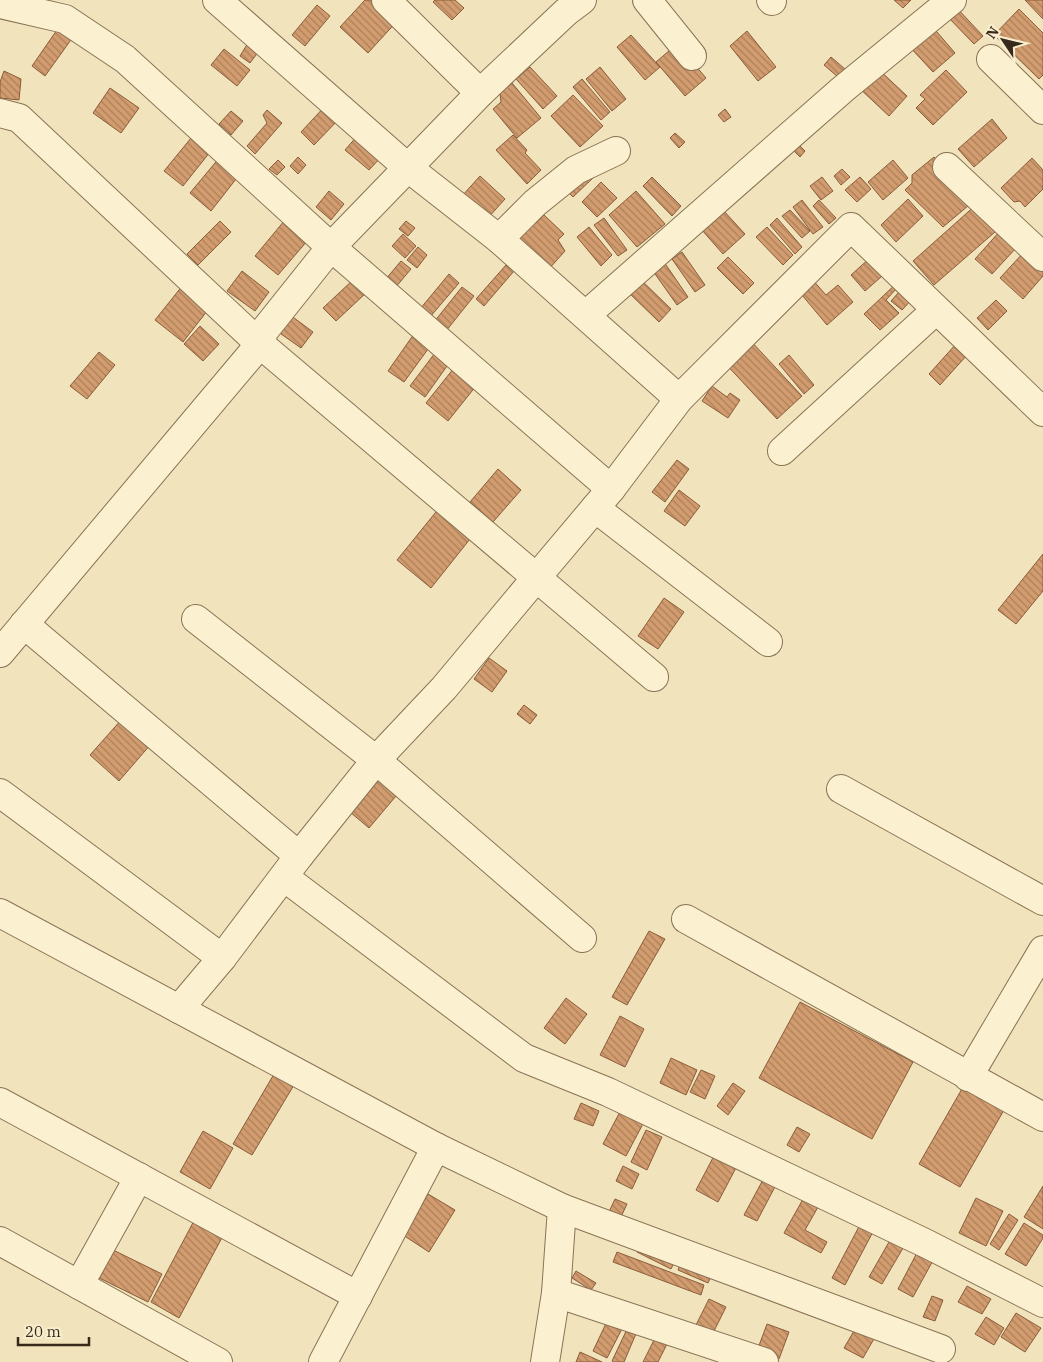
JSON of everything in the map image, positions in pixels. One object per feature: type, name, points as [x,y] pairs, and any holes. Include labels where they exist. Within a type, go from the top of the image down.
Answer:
[{"type":"street","points":[[217,0],[407,167],[499,239],[679,399]]},
{"type":"street","points":[[386,0],[480,94]]},
{"type":"street","points":[[647,0],[692,56]]},
{"type":"street","points":[[586,315],[843,89],[952,0]]},
{"type":"street","points":[[0,4],[64,19],[125,59],[603,498],[768,642]]},
{"type":"street","points":[[0,653],[260,344],[264,331],[331,247],[567,4]]},
{"type":"street","points":[[991,59],[1043,110]]},
{"type":"street","points":[[0,113],[20,118],[260,344],[654,677]]},
{"type":"street","points":[[499,239],[535,203],[576,170],[616,151]]},
{"type":"street","points":[[947,167],[1043,257]]},
{"type":"street","points":[[179,1009],[222,958],[376,760],[444,688],[603,498],[679,399],[851,226],[1043,412]]},
{"type":"street","points":[[782,451],[936,310]]},
{"type":"street","points":[[196,619],[376,760],[582,938]]},
{"type":"street","points":[[24,624],[292,867],[524,1058],[608,1092],[927,1244],[1043,1303]]},
{"type":"street","points":[[841,789],[1043,901]]},
{"type":"street","points":[[0,793],[222,958]]},
{"type":"street","points":[[0,913],[436,1147],[562,1208],[941,1349]]},
{"type":"street","points":[[686,919],[1043,1117]]},
{"type":"street","points":[[968,1077],[1043,950]]},
{"type":"street","points":[[0,1102],[358,1296]]},
{"type":"street","points":[[323,1362],[436,1147]]},
{"type":"street","points":[[79,1285],[138,1177]]},
{"type":"street","points":[[545,1362],[556,1293],[562,1208]]},
{"type":"street","points":[[0,1241],[218,1362]]},
{"type":"street","points":[[556,1293],[764,1362]]},
{"type":"building","points":[[365,0],[378,0],[399,19],[368,53],[340,27]]},
{"type":"building","points":[[435,0],[455,0],[464,8],[452,20],[433,2]]},
{"type":"building","points":[[894,0],[911,0],[903,8]]},
{"type":"building","points":[[1025,0],[1043,0],[1043,19]]},
{"type":"building","points":[[317,5],[330,16],[305,46],[292,35]]},
{"type":"building","points":[[955,6],[983,36],[974,44],[946,15]]},
{"type":"building","points":[[1019,9],[1043,33],[1043,75],[1039,79],[994,35]]},
{"type":"building","points":[[931,25],[955,53],[933,72],[908,45]]},
{"type":"building","points":[[59,27],[73,37],[45,76],[32,66]]},
{"type":"building","points":[[747,31],[776,67],[758,81],[730,46]]},
{"type":"building","points":[[631,35],[660,67],[645,80],[617,47]]},
{"type":"building","points":[[248,43],[259,51],[250,63],[240,56]]},
{"type":"building","points":[[677,44],[706,78],[685,96],[656,62]]},
{"type":"building","points":[[224,49],[250,70],[237,86],[211,65]]},
{"type":"building","points":[[831,57],[845,69],[838,77],[824,65]]},
{"type":"building","points":[[530,67],[557,96],[543,109],[516,79]]},
{"type":"building","points":[[600,67],[626,99],[612,111],[586,79]]},
{"type":"building","points":[[876,67],[907,96],[889,116],[858,87]]},
{"type":"building","points":[[946,70],[967,92],[933,125],[916,108],[925,99],[920,95]]},
{"type":"building","points":[[4,71],[21,79],[19,100],[0,98],[0,82]]},
{"type":"building","points":[[582,79],[610,112],[601,120],[573,87]]},
{"type":"building","points":[[512,83],[541,118],[517,138],[493,109],[501,102],[500,93]]},
{"type":"building","points":[[110,88],[139,108],[121,133],[93,113]]},
{"type":"building","points":[[573,95],[603,126],[580,147],[551,116]]},
{"type":"building","points":[[327,104],[341,117],[314,145],[301,132]]},
{"type":"building","points":[[725,109],[731,117],[724,122],[718,115]]},
{"type":"building","points":[[267,110],[282,123],[255,154],[247,146],[267,123],[263,115]]},
{"type":"building","points":[[231,111],[243,121],[231,135],[219,124]]},
{"type":"building","points":[[992,119],[1007,138],[974,167],[958,149]]},
{"type":"building","points":[[196,132],[214,147],[183,186],[164,171]]},
{"type":"building","points":[[675,133],[685,142],[679,148],[670,138]]},
{"type":"building","points":[[358,135],[382,156],[369,170],[345,150]]},
{"type":"building","points":[[513,135],[527,150],[525,153],[541,170],[527,184],[496,150]]},
{"type":"building","points":[[798,144],[805,151],[800,157],[793,150]]},
{"type":"building","points":[[220,157],[240,174],[211,211],[190,193]]},
{"type":"building","points":[[298,157],[306,165],[298,174],[290,166]]},
{"type":"building","points":[[934,157],[975,200],[943,227],[905,190],[912,183],[912,175]]},
{"type":"building","points":[[1032,158],[1043,170],[1043,189],[1025,207],[1020,201],[1014,202],[1001,188]]},
{"type":"building","points":[[278,160],[285,167],[277,175],[269,169]]},
{"type":"building","points":[[893,160],[908,178],[883,200],[868,182]]},
{"type":"building","points":[[842,169],[850,177],[841,185],[834,176]]},
{"type":"building","points":[[587,170],[594,177],[573,197],[566,190]]},
{"type":"building","points":[[480,176],[505,199],[487,219],[462,196]]},
{"type":"building","points":[[652,177],[681,206],[672,216],[643,186]]},
{"type":"building","points":[[822,177],[833,191],[821,200],[810,186]]},
{"type":"building","points":[[860,177],[871,189],[857,202],[845,190]]},
{"type":"building","points":[[601,182],[617,198],[597,217],[582,202]]},
{"type":"building","points":[[329,191],[344,204],[331,220],[316,207]]},
{"type":"building","points":[[636,191],[665,224],[637,247],[609,215]]},
{"type":"building","points":[[908,199],[923,216],[896,242],[881,225]]},
{"type":"building","points":[[802,200],[823,227],[813,234],[793,207]]},
{"type":"building","points":[[819,200],[836,218],[829,224],[813,206]]},
{"type":"building","points":[[977,204],[997,224],[995,232],[934,285],[913,261]]},
{"type":"building","points":[[723,210],[745,234],[723,254],[701,229]]},
{"type":"building","points":[[790,210],[810,231],[802,238],[782,216]]},
{"type":"building","points":[[544,215],[564,234],[558,240],[565,251],[548,270],[512,235],[529,218],[536,223]]},
{"type":"building","points":[[604,218],[627,250],[618,256],[594,225]]},
{"type":"building","points":[[777,218],[802,247],[795,254],[770,225]]},
{"type":"building","points":[[285,220],[308,240],[278,275],[255,256]]},
{"type":"building","points":[[220,221],[231,232],[198,265],[187,254]]},
{"type":"building","points":[[406,221],[415,228],[408,236],[399,229]]},
{"type":"building","points":[[589,227],[612,255],[601,266],[577,237]]},
{"type":"building","points":[[767,227],[793,255],[783,265],[756,237]]},
{"type":"building","points":[[1000,231],[1017,247],[992,274],[975,259]]},
{"type":"building","points":[[403,234],[416,246],[405,258],[392,246]]},
{"type":"building","points":[[418,247],[427,255],[417,268],[407,260]]},
{"type":"building","points":[[682,252],[705,285],[695,292],[672,259]]},
{"type":"building","points":[[1024,252],[1043,270],[1043,276],[1023,299],[1000,278]]},
{"type":"building","points":[[728,257],[754,283],[743,294],[717,268]]},
{"type":"building","points":[[871,257],[889,270],[865,291],[851,275]]},
{"type":"building","points":[[401,261],[411,269],[395,288],[385,280]]},
{"type":"building","points":[[664,262],[688,297],[677,305],[653,271]]},
{"type":"building","points":[[506,265],[514,271],[484,306],[476,299]]},
{"type":"building","points":[[242,271],[269,292],[255,311],[227,291]]},
{"type":"building","points":[[449,274],[459,283],[430,317],[420,309]]},
{"type":"building","points":[[637,276],[671,309],[659,322],[625,289]]},
{"type":"building","points":[[810,277],[826,295],[838,285],[853,302],[827,325],[797,289]]},
{"type":"building","points":[[354,279],[366,293],[336,321],[323,308]]},
{"type":"building","points":[[899,281],[915,296],[902,310],[891,301],[899,292],[897,288],[886,300],[899,313],[880,330],[864,314]]},
{"type":"building","points":[[183,285],[211,306],[183,342],[155,320]]},
{"type":"building","points":[[462,287],[474,296],[446,331],[434,322]]},
{"type":"building","points":[[996,300],[1007,311],[988,330],[977,318]]},
{"type":"building","points":[[286,312],[313,332],[301,348],[274,329]]},
{"type":"building","points":[[200,326],[219,344],[203,361],[184,344]]},
{"type":"building","points":[[414,334],[431,345],[404,382],[388,371]]},
{"type":"building","points":[[748,338],[802,396],[777,419],[723,361]]},
{"type":"building","points":[[956,344],[968,354],[940,385],[929,374]]},
{"type":"building","points":[[438,349],[452,359],[425,397],[410,386]]},
{"type":"building","points":[[99,352],[115,365],[87,399],[70,386]]},
{"type":"building","points":[[789,355],[814,385],[804,394],[779,364]]},
{"type":"building","points":[[454,368],[476,386],[448,421],[426,403]]},
{"type":"building","points":[[712,386],[727,397],[730,393],[740,400],[728,418],[702,401]]},
{"type":"building","points":[[677,460],[689,469],[665,502],[652,492]]},
{"type":"building","points":[[498,469],[521,490],[493,522],[470,502]]},
{"type":"building","points":[[679,490],[700,506],[685,526],[664,511]]},
{"type":"building","points":[[440,507],[474,534],[431,588],[397,560]]},
{"type":"building","points":[[1043,554],[1043,591],[1016,624],[998,610]]},
{"type":"building","points":[[664,598],[684,612],[658,649],[638,636]]},
{"type":"building","points":[[489,658],[507,671],[492,692],[474,679]]},
{"type":"building","points":[[524,705],[537,715],[530,724],[517,714]]},
{"type":"building","points":[[122,719],[151,744],[119,781],[90,755]]},
{"type":"building","points":[[372,775],[396,796],[369,828],[344,807]]},
{"type":"building","points":[[649,931],[665,939],[627,1005],[612,997]]},
{"type":"building","points":[[566,998],[587,1014],[565,1044],[544,1028]]},
{"type":"building","points":[[800,1002],[913,1062],[872,1139],[759,1078]]},
{"type":"building","points":[[620,1016],[644,1029],[625,1067],[600,1055]]},
{"type":"building","points":[[671,1058],[697,1070],[686,1095],[660,1083]]},
{"type":"building","points":[[701,1070],[715,1076],[705,1099],[690,1092]]},
{"type":"building","points":[[274,1074],[294,1085],[252,1155],[233,1144]]},
{"type":"building","points":[[733,1083],[745,1091],[728,1115],[717,1106]]},
{"type":"building","points":[[963,1087],[1004,1110],[960,1187],[919,1164]]},
{"type":"building","points":[[581,1103],[599,1111],[593,1126],[574,1119]]},
{"type":"building","points":[[622,1108],[645,1120],[626,1156],[603,1144]]},
{"type":"building","points":[[797,1127],[810,1134],[799,1152],[787,1145]]},
{"type":"building","points":[[646,1130],[662,1137],[647,1170],[631,1162]]},
{"type":"building","points":[[203,1131],[233,1148],[210,1189],[180,1172]]},
{"type":"building","points":[[716,1152],[738,1164],[718,1202],[696,1190]]},
{"type":"building","points":[[623,1166],[639,1174],[632,1189],[616,1181]]},
{"type":"building","points":[[765,1176],[777,1183],[757,1221],[744,1215]]},
{"type":"building","points":[[1043,1186],[1043,1229],[1024,1217]]},
{"type":"building","points":[[807,1192],[822,1200],[805,1230],[827,1242],[821,1253],[784,1233]]},
{"type":"building","points":[[428,1194],[455,1210],[429,1252],[403,1235]]},
{"type":"building","points":[[976,1198],[1003,1211],[986,1246],[959,1233]]},
{"type":"building","points":[[615,1199],[627,1204],[620,1219],[608,1214]]},
{"type":"building","points":[[1009,1214],[1018,1220],[999,1250],[990,1244]]},
{"type":"building","points":[[196,1217],[225,1232],[179,1318],[151,1302]]},
{"type":"building","points":[[863,1219],[876,1226],[845,1285],[832,1278]]},
{"type":"building","points":[[1024,1223],[1043,1235],[1026,1266],[1005,1254]]},
{"type":"building","points":[[893,1235],[906,1243],[882,1284],[869,1277]]},
{"type":"building","points":[[642,1240],[677,1257],[671,1269],[637,1252]]},
{"type":"building","points":[[107,1247],[162,1274],[148,1302],[93,1275]]},
{"type":"building","points":[[920,1247],[936,1255],[913,1297],[898,1289]]},
{"type":"building","points":[[617,1252],[704,1285],[701,1295],[613,1262]]},
{"type":"building","points":[[682,1259],[713,1272],[708,1283],[678,1270]]},
{"type":"building","points":[[576,1271],[596,1283],[591,1290],[572,1278]]},
{"type":"building","points":[[967,1286],[991,1299],[982,1314],[958,1302]]},
{"type":"building","points":[[932,1296],[943,1300],[935,1321],[923,1317]]},
{"type":"building","points":[[709,1299],[726,1307],[712,1335],[695,1327]]},
{"type":"building","points":[[1016,1313],[1041,1328],[1025,1352],[1001,1337]]},
{"type":"building","points":[[610,1315],[625,1323],[607,1358],[593,1351]]},
{"type":"building","points":[[986,1317],[1004,1328],[994,1345],[975,1334]]},
{"type":"building","points":[[861,1319],[879,1330],[863,1358],[844,1348]]},
{"type":"building","points":[[767,1324],[789,1332],[779,1359],[757,1351]]},
{"type":"building","points":[[629,1325],[638,1329],[624,1362],[614,1362],[612,1361]]},
{"type":"building","points":[[656,1336],[668,1342],[658,1362],[643,1362]]},
{"type":"building","points":[[580,1352],[602,1362],[576,1362]]}]
